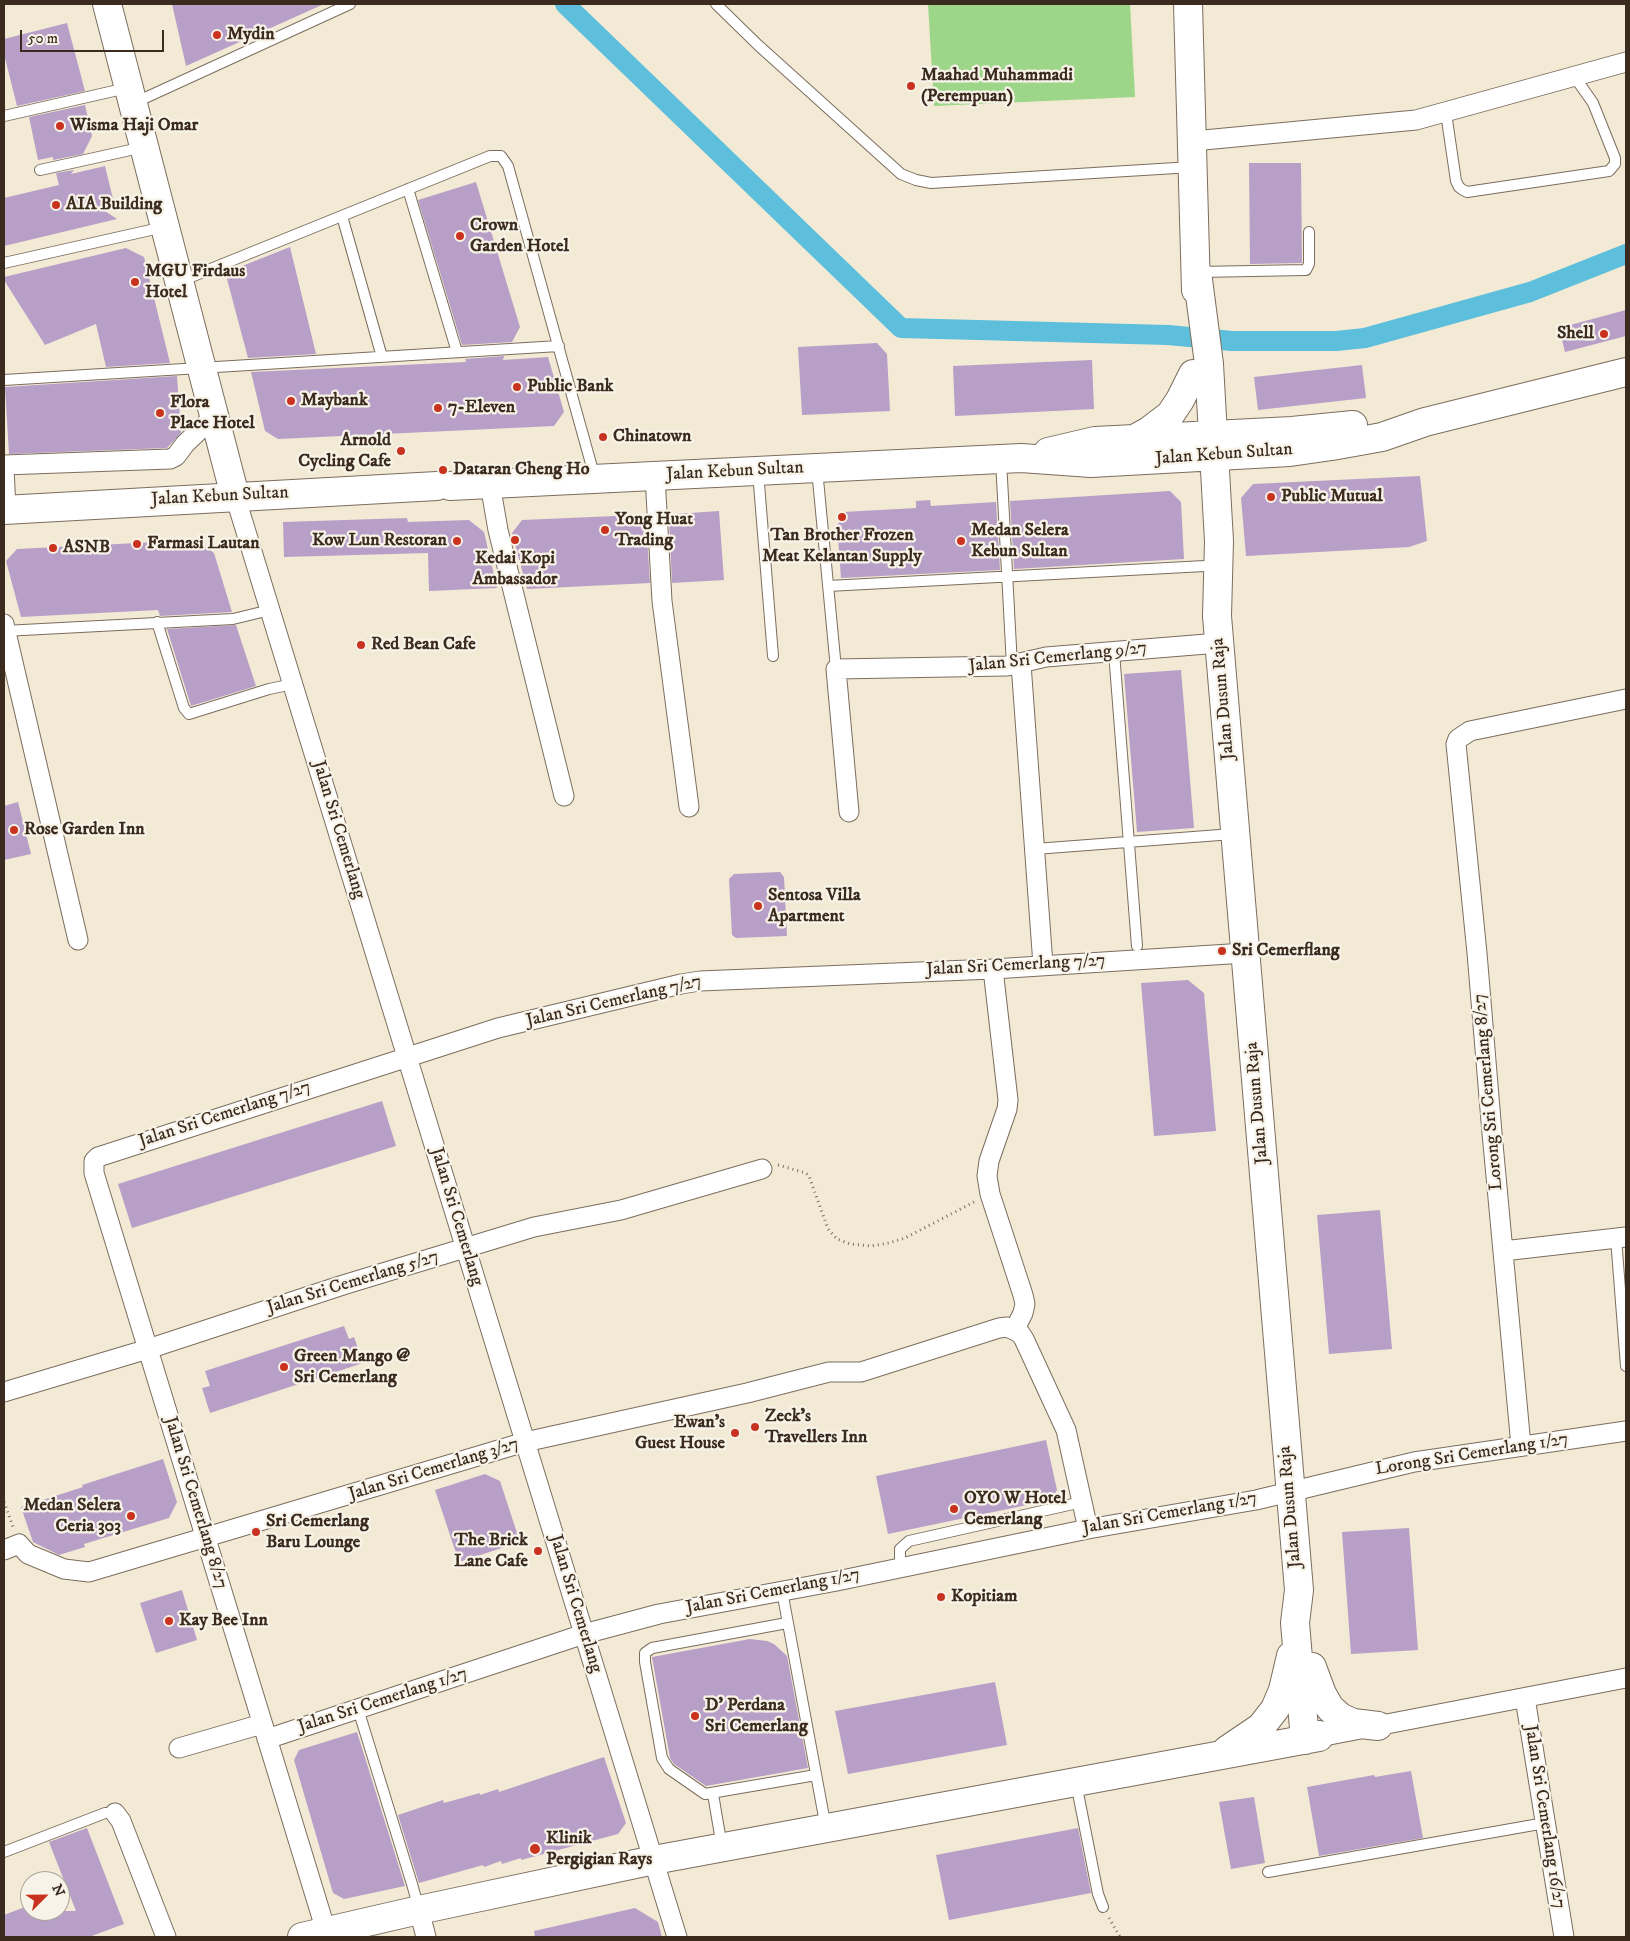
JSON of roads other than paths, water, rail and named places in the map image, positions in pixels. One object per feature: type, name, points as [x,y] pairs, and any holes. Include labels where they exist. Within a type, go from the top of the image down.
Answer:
[{"type":"street","points":[[108,4],[235,496]]},
{"type":"street","points":[[1188,4],[1205,446]]},
{"type":"street","points":[[1193,154],[1416,120],[1626,62]]},
{"type":"street","points":[[1201,364],[1232,411],[1243,421],[1266,432]]},
{"type":"street","points":[[1136,438],[1155,427],[1170,415],[1201,364]]},
{"type":"street","name":"Jalan Kebun Sultan","points":[[1011,459],[1095,441],[1136,438],[1205,446],[1290,452],[1382,437],[1425,422],[1626,372]]},
{"type":"street","points":[[5,510],[4,466],[170,459],[176,456],[185,444],[214,416]]},
{"type":"street","name":"Jalan Kebun Sultan","points":[[5,510],[235,496],[1011,459],[1091,463],[1205,446],[1266,432],[1328,428],[1369,422],[1425,422]]},
{"type":"street","name":"Jalan Dusun Raja","points":[[1205,446],[1199,542],[1217,616]]},
{"type":"street","name":"Jalan Dusun Raja","points":[[1205,446],[1219,541],[1217,616],[1298,1590],[1295,1623],[1296,1636],[1312,1738]]},
{"type":"street","points":[[655,476],[662,601],[689,807]]},
{"type":"street","points":[[490,484],[498,530],[564,796]]},
{"type":"street","name":"Jalan Sri Cemerlang","points":[[235,496],[677,1937]]},
{"type":"street","points":[[4,628],[78,940]]},
{"type":"street","name":"Jalan Sri Cemerlang 9/27","points":[[836,669],[1016,665],[1046,657],[1219,643]]},
{"type":"street","points":[[1016,665],[1035,849],[1043,966]]},
{"type":"street","points":[[836,669],[849,812]]},
{"type":"street","name":"Lorong Sri Cemerlang 8/27","points":[[1521,1446],[1477,952],[1456,750],[1458,738],[1470,731],[1626,699]]},
{"type":"street","name":"Jalan Sri Cemerlang 7/27","points":[[94,1162],[103,1155],[498,1028],[681,984],[700,981],[1043,966],[1245,953]]},
{"type":"street","points":[[993,968],[1008,1100],[1007,1109],[989,1160],[987,1176],[990,1194],[1025,1304],[1015,1329],[1020,1332],[1024,1339],[1066,1430],[1088,1529]]},
{"type":"street","name":"Jalan Sri Cemerlang 8/27","points":[[94,1162],[94,1172],[265,1731],[314,1934]]},
{"type":"street","name":"Jalan Sri Cemerlang 5/27","points":[[4,1392],[148,1349],[343,1285],[534,1227],[621,1210],[762,1169]]},
{"type":"street","points":[[1503,1251],[1621,1237]]},
{"type":"street","name":"Jalan Sri Cemerlang 3/27","points":[[12,1547],[23,1550],[28,1554],[64,1569],[89,1572],[525,1442],[747,1393],[828,1372],[861,1372],[999,1328],[1015,1329]]},
{"type":"street","name":"Lorong Sri Cemerlang 1/27","points":[[1290,1491],[1414,1462],[1626,1431]]},
{"type":"street","name":"Jalan Sri Cemerlang 1/27","points":[[179,1748],[265,1731],[358,1709],[584,1634],[659,1614],[900,1568],[1088,1529],[1256,1500],[1290,1491]]},
{"type":"street","name":"Jalan Dusun Raja","points":[[1298,1590],[1307,1620],[1312,1667],[1312,1738]]},
{"type":"street","points":[[1218,1756],[1243,1741],[1261,1727],[1276,1709],[1283,1690],[1296,1636]]},
{"type":"street","points":[[1312,1667],[1322,1694],[1330,1708],[1340,1717],[1353,1722],[1378,1726]]},
{"type":"street","points":[[314,1934],[654,1860],[1218,1756],[1626,1678]]},
{"type":"street","name":"Jalan Sri Cemerlang 16/27","points":[[1525,1698],[1564,1937]]},
{"type":"street","points":[[114,1813],[121,1821],[166,1937]]},
{"type":"street","points":[[419,1910],[426,1937]]},
{"type":"lane","points":[[4,116],[131,96],[350,4]]},
{"type":"lane","points":[[716,4],[758,45],[902,174],[916,180],[931,183],[1193,154]]},
{"type":"lane","points":[[1446,113],[1456,181],[1459,187],[1467,192],[1609,171],[1615,164],[1614,158],[1593,103],[1574,76]]},
{"type":"lane","points":[[40,170],[145,147]]},
{"type":"lane","points":[[180,282],[490,156],[501,156],[506,160],[596,479]]},
{"type":"lane","points":[[408,189],[457,352]]},
{"type":"lane","points":[[342,216],[382,357]]},
{"type":"lane","points":[[4,263],[165,227]]},
{"type":"lane","points":[[1197,272],[1306,270],[1309,264],[1309,232]]},
{"type":"lane","points":[[4,380],[559,346]]},
{"type":"lane","points":[[1011,459],[1007,577],[1016,665]]},
{"type":"lane","points":[[817,468],[836,669]]},
{"type":"lane","points":[[758,471],[773,656]]},
{"type":"lane","points":[[828,586],[1205,566]]},
{"type":"lane","points":[[4,628],[233,619],[270,610]]},
{"type":"lane","points":[[157,622],[184,708],[189,714],[270,689],[293,684]]},
{"type":"lane","points":[[1114,652],[1137,946]]},
{"type":"lane","points":[[1035,849],[1235,834]]},
{"type":"lane","points":[[1621,1237],[1626,1366]]},
{"type":"lane","points":[[900,1568],[900,1549],[908,1541],[1082,1502]]},
{"type":"lane","points":[[782,1591],[826,1829]]},
{"type":"lane","points":[[788,1623],[652,1648],[645,1653],[644,1662],[662,1758],[665,1765],[699,1791],[705,1794],[713,1794],[816,1775]]},
{"type":"lane","points":[[358,1709],[419,1910]]},
{"type":"lane","points":[[1076,1782],[1098,1894],[1103,1907]]},
{"type":"lane","points":[[713,1794],[722,1848]]},
{"type":"lane","points":[[4,1852],[105,1814],[114,1813]]},
{"type":"lane","points":[[1268,1872],[1545,1823]]},
{"type":"waterway","points":[[565,4],[901,328],[1168,335],[1232,341],[1336,341],[1365,338],[1530,292],[1626,254]]},
{"type":"place","name":"Mydin","points":[[217,35]]},
{"type":"place","name":"Maahad Muhammadi (Perempuan)","points":[[911,86]]},
{"type":"place","name":"Wisma Haji Omar","points":[[60,126]]},
{"type":"place","name":"AIA Building","points":[[56,205]]},
{"type":"place","name":"Crown Garden Hotel","points":[[460,236]]},
{"type":"place","name":"MGU Firdaus Hotel","points":[[135,282]]},
{"type":"place","name":"Shell","points":[[1604,334]]},
{"type":"place","name":"Public Bank","points":[[517,387]]},
{"type":"place","name":"Maybank","points":[[291,401]]},
{"type":"place","name":"7-Eleven","points":[[438,408]]},
{"type":"place","name":"Flora Place Hotel","points":[[160,413]]},
{"type":"place","name":"Chinatown","points":[[603,437]]},
{"type":"place","name":"Arnold Cycling Cafe","points":[[401,451]]},
{"type":"place","name":"Dataran Cheng Ho","points":[[443,470]]},
{"type":"place","name":"Public Mutual","points":[[1271,497]]},
{"type":"place","name":"Tan Brother Frozen Meat Kelantan Supply","points":[[842,517]]},
{"type":"place","name":"Yong Huat Trading","points":[[605,530]]},
{"type":"place","name":"Kedai Kopi Ambassador","points":[[515,540]]},
{"type":"place","name":"Kow Lun Restoran","points":[[457,541]]},
{"type":"place","name":"Medan Selera Kebun Sultan","points":[[961,541]]},
{"type":"place","name":"Farmasi Lautan","points":[[137,544]]},
{"type":"place","name":"ASNB","points":[[53,548]]},
{"type":"place","name":"Red Bean Cafe","points":[[361,645]]},
{"type":"place","name":"Rose Garden Inn","points":[[14,830]]},
{"type":"place","name":"Sentosa Villa Apartment","points":[[758,906]]},
{"type":"place","name":"Sri Cemerflang","points":[[1222,951]]},
{"type":"place","name":"Green Mango @ Sri Cemerlang","points":[[284,1367]]},
{"type":"place","name":"Zeck's Travellers Inn","points":[[755,1427]]},
{"type":"place","name":"Ewan's Guest House","points":[[735,1433]]},
{"type":"place","name":"OYO W Hotel Cemerlang","points":[[954,1509]]},
{"type":"place","name":"Medan Selera Ceria 303","points":[[131,1516]]},
{"type":"place","name":"Sri Cemerlang Baru Lounge","points":[[256,1532]]},
{"type":"place","name":"The Brick Lane Cafe","points":[[538,1551]]},
{"type":"place","name":"Kopitiam","points":[[941,1597]]},
{"type":"place","name":"Kay Bee Inn","points":[[169,1621]]},
{"type":"place","name":"D' Perdana Sri Cemerlang","points":[[695,1716]]},
{"type":"place","name":"Klinik Pergigian Rays","points":[[535,1849]]}]
